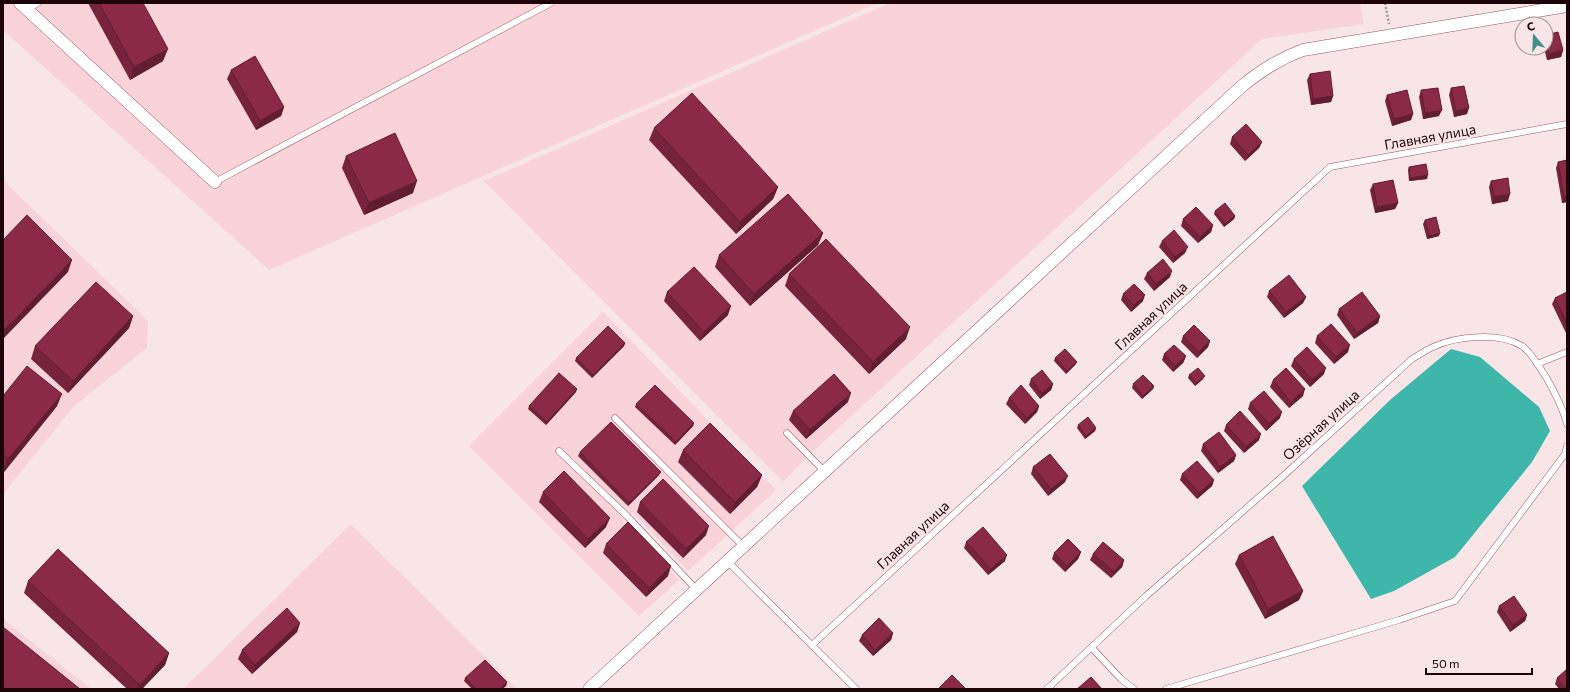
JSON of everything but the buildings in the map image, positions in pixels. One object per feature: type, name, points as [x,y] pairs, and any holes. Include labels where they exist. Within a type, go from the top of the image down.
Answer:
[{"type":"street","points":[[24,6],[215,182]]},
{"type":"street","points":[[589,689],[1230,96],[1264,69],[1284,57],[1303,50],[1567,6]]},
{"type":"lane","points":[[24,6],[38,3]]},
{"type":"lane","points":[[215,182],[551,3]]},
{"type":"lane","name":"Главная улица","points":[[812,645],[1330,168],[1567,124]]},
{"type":"lane","name":"Озёрная улица","points":[[1047,689],[1146,596],[1282,477],[1412,359],[1433,346],[1458,339],[1505,338],[1523,346],[1549,383],[1565,416],[1567,424]]},
{"type":"lane","points":[[1537,364],[1567,352]]},
{"type":"lane","points":[[615,418],[743,546]]},
{"type":"lane","points":[[787,433],[824,471]]},
{"type":"lane","points":[[1166,689],[1400,620],[1455,601],[1565,454],[1567,446]]},
{"type":"lane","points":[[559,451],[627,516],[696,589]]},
{"type":"lane","points":[[727,561],[856,689]]},
{"type":"lane","points":[[1092,648],[1121,679],[1134,689]]},
{"type":"path","points":[[1385,3],[1390,30]]},
{"type":"shaded area","points":[[3,3],[878,3],[269,270],[3,30]]},
{"type":"shaded area","points":[[890,3],[1360,3],[1364,24],[1262,39],[809,455],[783,482],[484,181]]},
{"type":"shaded area","points":[[3,180],[148,321],[147,348],[74,406],[3,494]]},
{"type":"shaded area","points":[[603,312],[776,490],[688,571],[632,512],[622,520],[679,580],[639,616],[469,446]]},
{"type":"shaded area","points":[[351,524],[517,689],[183,689]]},
{"type":"shaded area","points":[[3,619],[91,689],[3,689]]},
{"type":"water","points":[[1451,349],[1480,357],[1539,407],[1550,431],[1532,462],[1455,557],[1394,591],[1371,599],[1302,486],[1390,400]]}]
